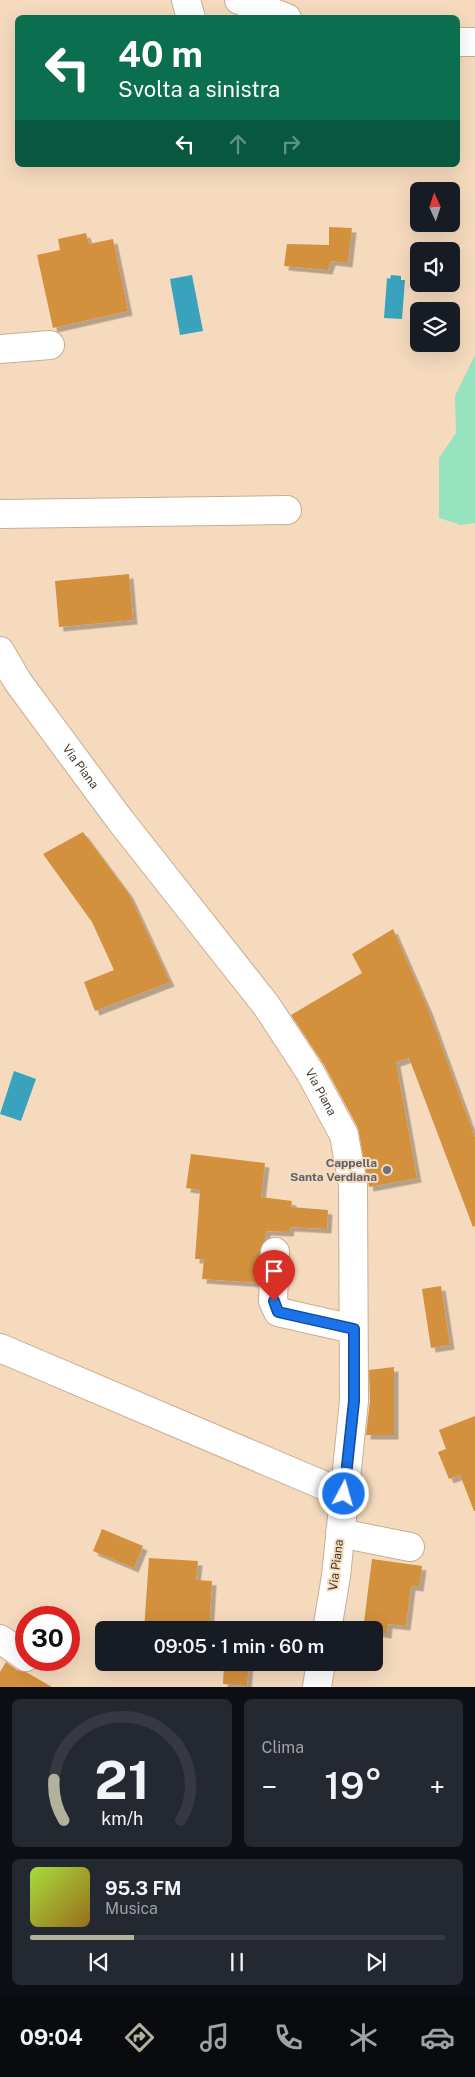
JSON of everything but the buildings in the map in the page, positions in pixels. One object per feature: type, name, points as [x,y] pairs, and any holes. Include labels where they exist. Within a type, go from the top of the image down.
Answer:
[{"type":"street","points":[[186,0],[190,15]]},
{"type":"street","points":[[239,0],[279,15]]},
{"type":"street","points":[[460,42],[475,42]]},
{"type":"street","points":[[0,349],[50,345]]},
{"type":"street","points":[[0,514],[287,510]]},
{"type":"street","name":"Via Piana","points":[[0,651],[18,682],[120,820],[266,1005],[310,1072],[344,1135],[353,1185],[354,1401],[336,1576],[328,1621]]},
{"type":"street","points":[[275,1252],[274,1301],[278,1312],[354,1329]]},
{"type":"street","points":[[0,1348],[344,1494]]},
{"type":"street","points":[[340,1533],[410,1547]]},
{"type":"street","points":[[0,1639],[15,1649]]},
{"type":"street","points":[[317,1687],[320,1671]]},
{"type":"green space","points":[[475,355],[475,523],[461,525],[439,518],[439,458],[456,433],[455,396]]},
{"type":"water","points":[[192,275],[203,331],[180,335],[170,279]]},
{"type":"water","points":[[391,275],[401,276],[401,280],[405,280],[402,319],[384,318],[387,278],[390,279]]},
{"type":"water","points":[[14,1071],[36,1079],[21,1121],[0,1114]]},
{"type":"place","name":"Cappella Santa Verdiana","points":[[387,1170]]},
{"type":"route","points":[[274,1301],[278,1312],[354,1329],[354,1401],[344,1494]]}]
